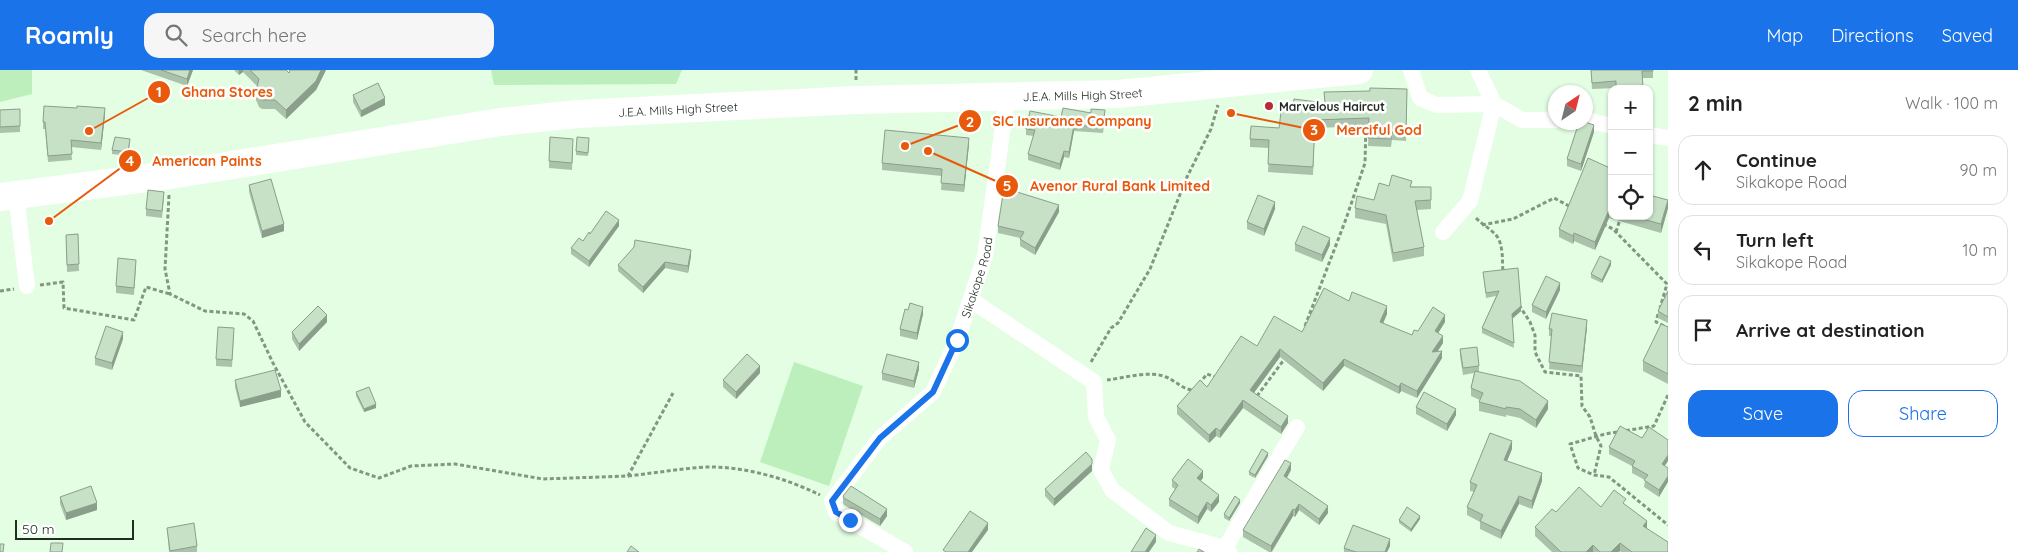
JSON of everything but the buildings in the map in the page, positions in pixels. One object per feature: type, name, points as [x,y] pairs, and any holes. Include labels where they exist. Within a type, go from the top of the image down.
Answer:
[{"type":"highway","name":"J.E.A. Mills High Street","points":[[8,195],[170,175],[501,122],[577,114],[846,101],[1119,94],[1359,70]]},
{"type":"street","points":[[1411,70],[1420,98],[1436,105],[1494,104],[1522,120],[1548,120]]},
{"type":"street","points":[[1443,232],[1470,201],[1494,104],[1478,70]]},
{"type":"street","name":"Sikakope Road","points":[[832,501],[880,438],[933,392],[957,340],[986,256],[1007,97]]},
{"type":"street","points":[[1593,122],[1608,125]]},
{"type":"street","points":[[1653,136],[1668,138]]},
{"type":"street","points":[[8,195],[27,286]]},
{"type":"street","points":[[971,300],[1089,378],[1096,417],[1108,440],[1101,470],[1112,490],[1169,533],[1227,550],[1297,427]]},
{"type":"street","points":[[832,501],[836,512],[905,552]]},
{"type":"path","points":[[1220,99],[1212,129],[1188,177],[1150,269],[1118,323],[1111,328],[1089,378],[1150,375],[1165,377],[1193,391],[1207,374],[1221,379]]},
{"type":"path","points":[[1305,327],[1346,219],[1364,163],[1367,115]]},
{"type":"path","points":[[170,175],[165,269],[170,294]]},
{"type":"path","points":[[1482,225],[1513,219],[1554,198],[1579,211]]},
{"type":"path","points":[[1470,201],[1472,212],[1482,225],[1496,234],[1500,246],[1503,279]]},
{"type":"path","points":[[1596,220],[1616,232],[1668,284],[1656,322],[1668,328]]},
{"type":"path","points":[[1616,232],[1620,220]]},
{"type":"path","points":[[27,286],[63,282],[64,308],[134,320],[146,287],[170,294],[205,311],[244,314],[253,321],[305,422],[350,468],[379,478],[411,466],[455,464],[543,478],[628,476],[705,468],[737,469],[796,483],[832,501]]},
{"type":"path","points":[[1515,300],[1530,322],[1535,335],[1536,352],[1544,372],[1581,376],[1582,406],[1590,417],[1601,446],[1594,475]]},
{"type":"path","points":[[1257,396],[1288,354]]},
{"type":"path","points":[[628,476],[673,393]]},
{"type":"path","points":[[1250,393],[1264,401]]},
{"type":"path","points":[[1668,395],[1654,426],[1596,436],[1570,444],[1578,468],[1594,475],[1609,477],[1668,525]]},
{"type":"green space","points":[[0,70],[32,70],[32,94],[0,102]]},
{"type":"green space","points":[[491,70],[682,70],[676,84],[494,85]]},
{"type":"green space","points":[[794,362],[863,386],[829,486],[760,462]]},
{"type":"place","name":"Marvelous Haircut","points":[[1269,106]]},
{"type":"place","name":"Merciful God","points":[[1231,113]]},
{"type":"place","name":"Ghana Stores","points":[[89,131]]},
{"type":"place","name":"SIC Insurance Company","points":[[905,146]]},
{"type":"place","name":"Avenor Rural Bank Limited","points":[[928,151]]},
{"type":"place","name":"American Paints","points":[[49,221]]},
{"type":"route","points":[[850,520],[836,512],[832,501],[880,438],[933,392],[957,340]]}]
